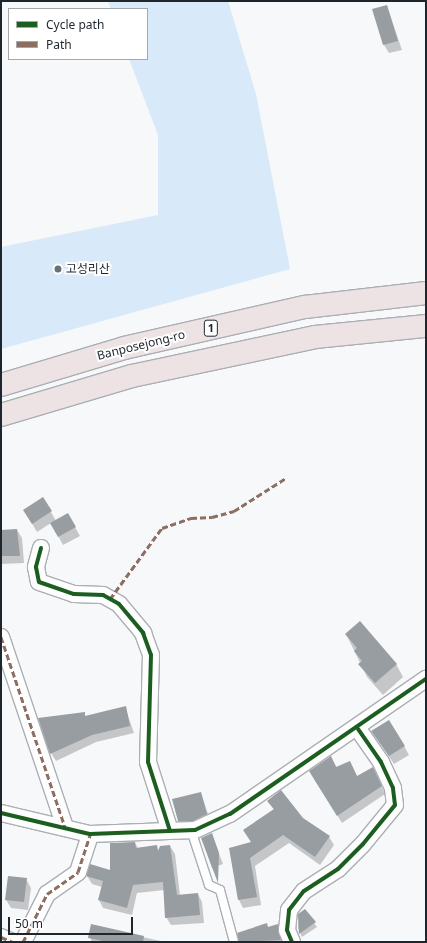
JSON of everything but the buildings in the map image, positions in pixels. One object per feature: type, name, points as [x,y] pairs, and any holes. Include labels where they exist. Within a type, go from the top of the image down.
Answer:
[{"type":"highway","name":"Banposejong-ro","points":[[1,385],[124,348],[305,306],[426,293]]},
{"type":"highway","points":[[1,415],[132,376],[307,339],[426,326]]},
{"type":"street","points":[[41,548],[36,567],[39,582],[74,594],[103,595],[119,604],[143,633],[151,656],[148,762],[170,831]]},
{"type":"street","points":[[1,637],[65,827]]},
{"type":"street","points":[[1,813],[90,834],[192,830],[230,814],[358,729],[426,679]]},
{"type":"street","points":[[292,942],[287,930],[289,910],[304,891],[338,869],[395,805],[393,788],[381,762],[358,729]]},
{"type":"street","points":[[23,942],[47,894],[78,872],[90,834]]},
{"type":"street","points":[[1,937],[13,942]]},
{"type":"lane","points":[[192,830],[209,884],[220,890],[234,942]]},
{"type":"shaded area","points":[[108,1],[228,1],[256,94],[290,269],[1,349],[1,247],[158,215],[158,135],[129,60],[148,60],[148,8],[111,8]]},
{"type":"marked path","points":[[110,599],[162,528],[191,518],[212,517],[234,511],[286,478]]},
{"type":"marked path","points":[[1,637],[65,827]]},
{"type":"marked path","points":[[23,942],[47,894],[78,872],[90,834]]},
{"type":"marked path","points":[[1,937],[13,942]]},
{"type":"cycle path","points":[[41,548],[36,567],[39,582],[74,594],[103,595],[119,604],[143,633],[151,655],[148,762],[170,831]]},
{"type":"cycle path","points":[[1,813],[90,834],[195,830],[230,814],[426,679]]},
{"type":"cycle path","points":[[292,942],[287,930],[289,910],[304,891],[338,869],[363,844],[395,805],[393,788],[381,762],[358,729]]},
{"type":"place","name":"고성리산","points":[[58,269]]}]
